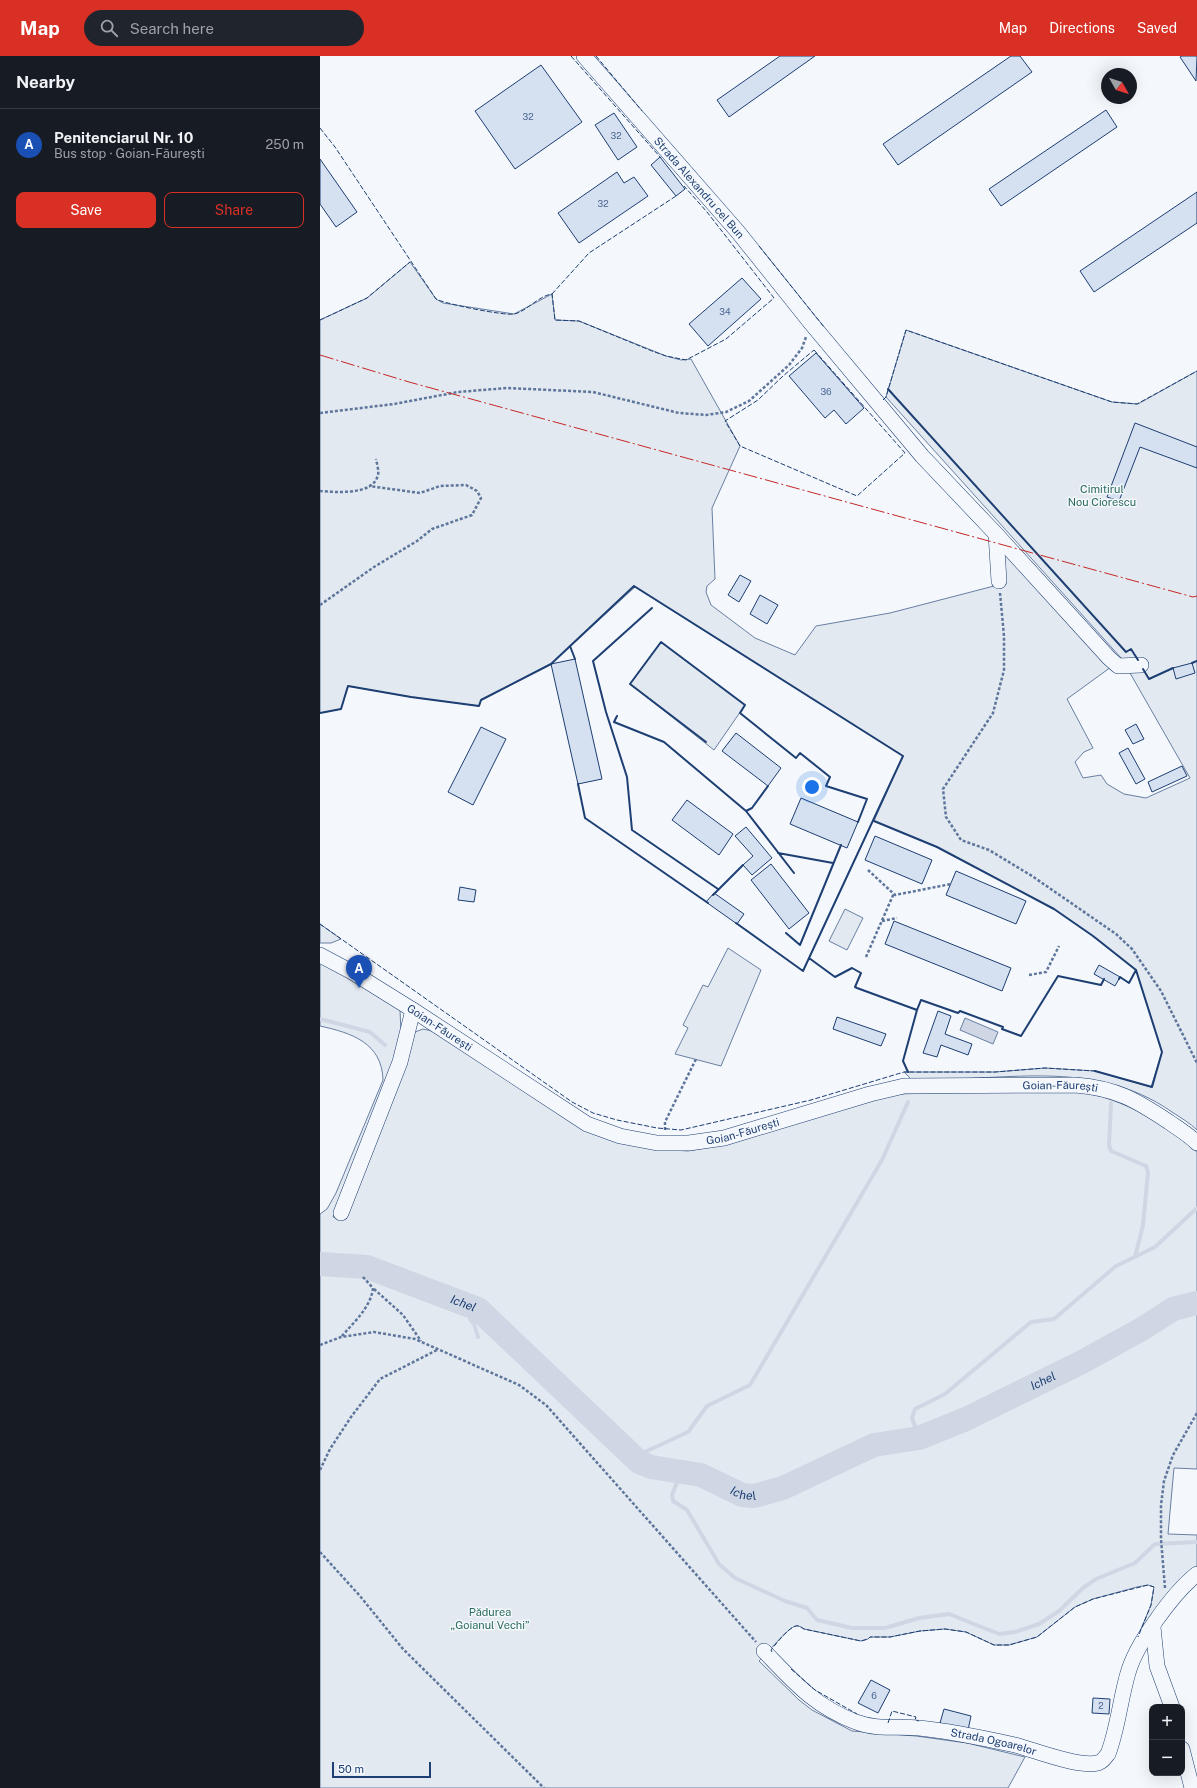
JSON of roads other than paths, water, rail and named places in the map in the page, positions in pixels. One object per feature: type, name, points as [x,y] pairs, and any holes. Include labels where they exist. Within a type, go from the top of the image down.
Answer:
[{"type":"street","name":"Strada Alexandru cel Bun","points":[[584,56],[738,232],[810,322],[922,456],[996,534],[1109,658],[1118,666],[1141,665]]},
{"type":"street","points":[[996,534],[999,581]]},
{"type":"street","name":"Goian-Făurești","points":[[320,955],[352,972],[413,1010],[586,1124],[620,1136],[657,1143],[689,1143],[724,1138],[870,1094],[904,1086],[1068,1085],[1096,1087],[1115,1091],[1142,1104],[1197,1143]]},
{"type":"street","points":[[340,1213],[400,1062],[413,1010]]},
{"type":"street","name":"Strada Ogoarelor","points":[[764,1651],[803,1692],[818,1703],[857,1722],[883,1728],[944,1730],[1015,1745],[1076,1763],[1089,1765],[1101,1762],[1108,1754],[1128,1674],[1135,1653],[1170,1602],[1185,1584],[1197,1574]]},
{"type":"street","points":[[1153,1627],[1157,1666],[1171,1704]]},
{"type":"street","points":[[1185,1760],[1192,1788]]},
{"type":"waterway","points":[[320,1019],[370,1032],[385,1045]]},
{"type":"waterway","points":[[634,1457],[688,1432],[707,1406],[750,1385],[882,1160],[908,1102]]},
{"type":"waterway","points":[[1111,1103],[1109,1145],[1111,1151],[1146,1166],[1148,1172],[1143,1225],[1135,1257]]},
{"type":"waterway","points":[[919,1438],[912,1418],[915,1409],[945,1394],[1031,1322],[1054,1319],[1116,1266],[1155,1247],[1197,1208]]},
{"type":"waterway","name":"Ichel","points":[[320,1264],[367,1267],[478,1309],[639,1462],[651,1467],[701,1475],[742,1495],[754,1496],[783,1488],[874,1445],[919,1438],[966,1419],[1082,1362],[1142,1329],[1173,1309],[1197,1303]]},
{"type":"waterway","points":[[474,1308],[470,1319],[474,1324],[478,1337]]},
{"type":"waterway","points":[[681,1472],[672,1495],[673,1501],[687,1510],[719,1564],[735,1578],[785,1601],[807,1608],[817,1620],[852,1628],[885,1628],[919,1618],[949,1614],[999,1634],[1015,1632],[1039,1624],[1059,1611],[1083,1588],[1096,1579],[1135,1563],[1155,1544],[1197,1542]]},
{"type":"place","name":"Penitenciarul Nr. 10","points":[[359,988]]},
{"type":"park label","name":"Cimitirul Nou Ciorescu","points":[[1102,495]]},
{"type":"park label","name":"Pădurea „Goianul Vechi”","points":[[490,1618]]}]
